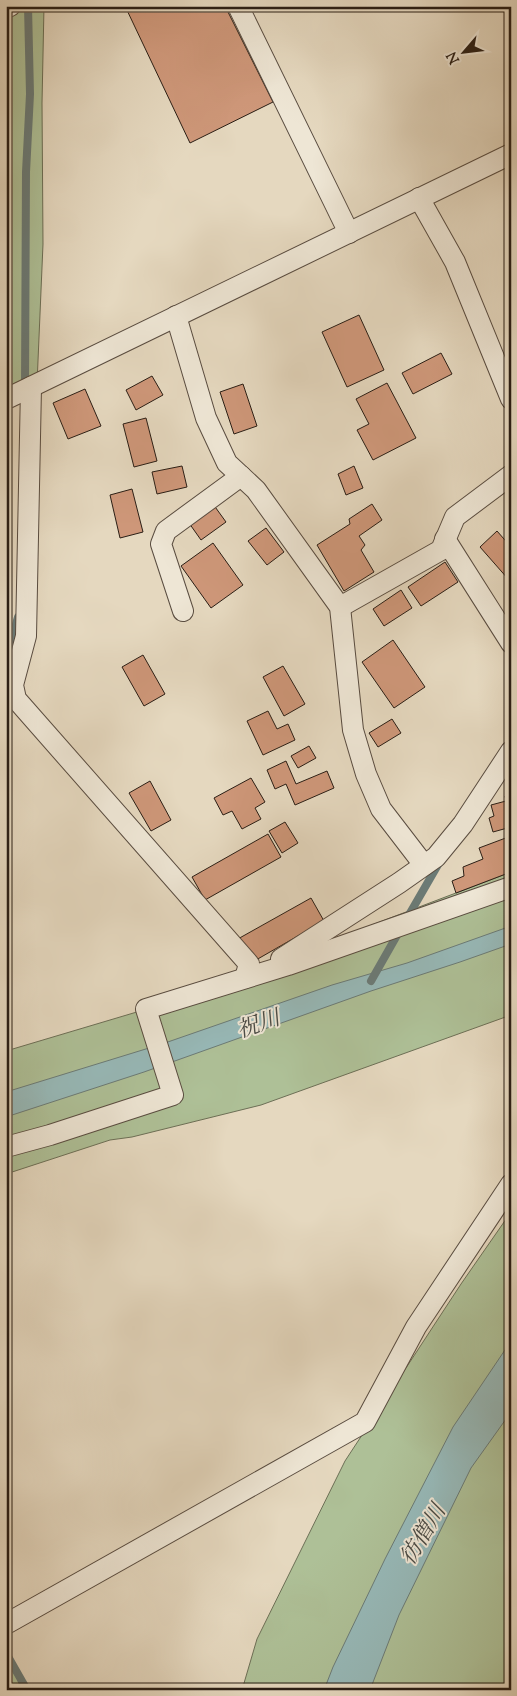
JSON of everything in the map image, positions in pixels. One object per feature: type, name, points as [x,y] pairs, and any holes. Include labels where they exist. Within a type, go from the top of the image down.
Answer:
[{"type":"street","points":[[6,8],[10,6]]},
{"type":"street","points":[[238,6],[349,233]]},
{"type":"street","points":[[6,399],[511,154]]},
{"type":"street","points":[[419,198],[455,262],[511,398]]},
{"type":"street","points":[[176,316],[206,418],[228,463],[256,490],[340,607],[353,730],[366,774],[380,809],[424,865]]},
{"type":"street","points":[[31,387],[26,636],[13,685],[16,699],[249,964],[251,977]]},
{"type":"street","points":[[340,607],[441,550],[455,517],[511,475]]},
{"type":"street","points":[[183,611],[161,544],[166,530],[241,476]]},
{"type":"street","points":[[445,539],[511,643]]},
{"type":"street","points":[[251,977],[436,856],[463,824],[511,751]]},
{"type":"street","points":[[6,1147],[50,1135],[173,1095],[146,1009],[251,977],[511,887]]},
{"type":"street","points":[[6,1624],[365,1422],[416,1327],[511,1184]]},
{"type":"green space","points":[[8,6],[44,6],[42,103],[43,244],[37,384],[6,399],[6,145],[9,45]]},
{"type":"green space","points":[[511,872],[511,1015],[261,1105],[132,1137],[110,1140],[6,1174],[6,1051],[167,1003]]},
{"type":"green space","points":[[511,1212],[511,1690],[242,1690],[257,1639],[345,1461],[461,1284]]},
{"type":"green space","points":[[6,1657],[8,1657],[22,1690],[6,1690]]},
{"type":"water","name":"祝川","points":[[511,926],[511,944],[371,991],[144,1072],[6,1117],[6,1092],[162,1044],[332,985],[407,963]]},
{"type":"water","name":"彷僧川","points":[[511,1341],[511,1412],[471,1468],[399,1615],[370,1690],[324,1690],[333,1667],[385,1559],[453,1427]]},
{"type":"building","points":[[125,6],[225,6],[273,102],[190,143]]},
{"type":"building","points":[[359,315],[384,370],[347,387],[322,332]]},
{"type":"building","points":[[441,353],[452,374],[413,394],[402,373]]},
{"type":"building","points":[[152,376],[163,395],[136,410],[126,390]]},
{"type":"building","points":[[387,383],[416,438],[373,460],[357,430],[369,424],[356,399]]},
{"type":"building","points":[[243,384],[257,426],[234,434],[220,392]]},
{"type":"building","points":[[85,389],[101,426],[68,439],[53,403]]},
{"type":"building","points":[[146,418],[157,461],[134,467],[123,424]]},
{"type":"building","points":[[182,466],[187,487],[157,494],[152,472]]},
{"type":"building","points":[[354,466],[363,488],[346,495],[338,474]]},
{"type":"building","points":[[132,489],[143,532],[120,538],[110,495]]},
{"type":"building","points":[[213,504],[226,522],[201,540],[189,523]]},
{"type":"building","points":[[372,504],[382,520],[359,536],[365,545],[361,550],[374,572],[344,591],[317,545],[350,524],[349,519]]},
{"type":"building","points":[[266,528],[284,552],[267,565],[248,541]]},
{"type":"building","points":[[497,531],[511,547],[511,579],[509,580],[480,547]]},
{"type":"building","points":[[213,543],[243,585],[211,608],[181,566]]},
{"type":"building","points":[[445,562],[458,582],[421,606],[408,587]]},
{"type":"building","points":[[401,590],[412,608],[384,626],[373,609]]},
{"type":"building","points":[[393,640],[425,687],[394,708],[362,662]]},
{"type":"building","points":[[143,655],[165,694],[144,706],[122,667]]},
{"type":"building","points":[[283,666],[305,704],[284,716],[263,677]]},
{"type":"building","points":[[268,711],[277,729],[288,724],[295,740],[263,755],[247,721]]},
{"type":"building","points":[[392,719],[401,733],[378,747],[369,733]]},
{"type":"building","points":[[309,746],[316,758],[298,768],[291,756]]},
{"type":"building","points":[[286,761],[296,784],[327,771],[334,788],[295,805],[286,784],[275,789],[267,770]]},
{"type":"building","points":[[251,778],[265,802],[255,808],[261,819],[242,829],[232,811],[223,815],[214,798]]},
{"type":"building","points":[[150,781],[171,820],[151,831],[129,793]]},
{"type":"building","points":[[511,794],[511,827],[493,832],[489,818],[494,816],[491,805],[506,801],[505,796]]},
{"type":"building","points":[[285,822],[298,843],[282,853],[269,831]]},
{"type":"building","points":[[268,834],[281,857],[205,900],[192,877]]},
{"type":"building","points":[[511,836],[511,872],[456,893],[452,881],[464,876],[463,867],[483,859],[479,848]]},
{"type":"building","points":[[311,898],[324,921],[249,964],[236,940]]},
{"type":"waterway","points":[[25,388],[26,172],[30,94],[28,6]]},
{"type":"waterway","points":[[6,658],[18,617]]},
{"type":"waterway","points":[[406,920],[439,863]]},
{"type":"waterway","points":[[371,981],[400,930]]},
{"type":"waterway","points":[[6,1653],[27,1690]]}]
